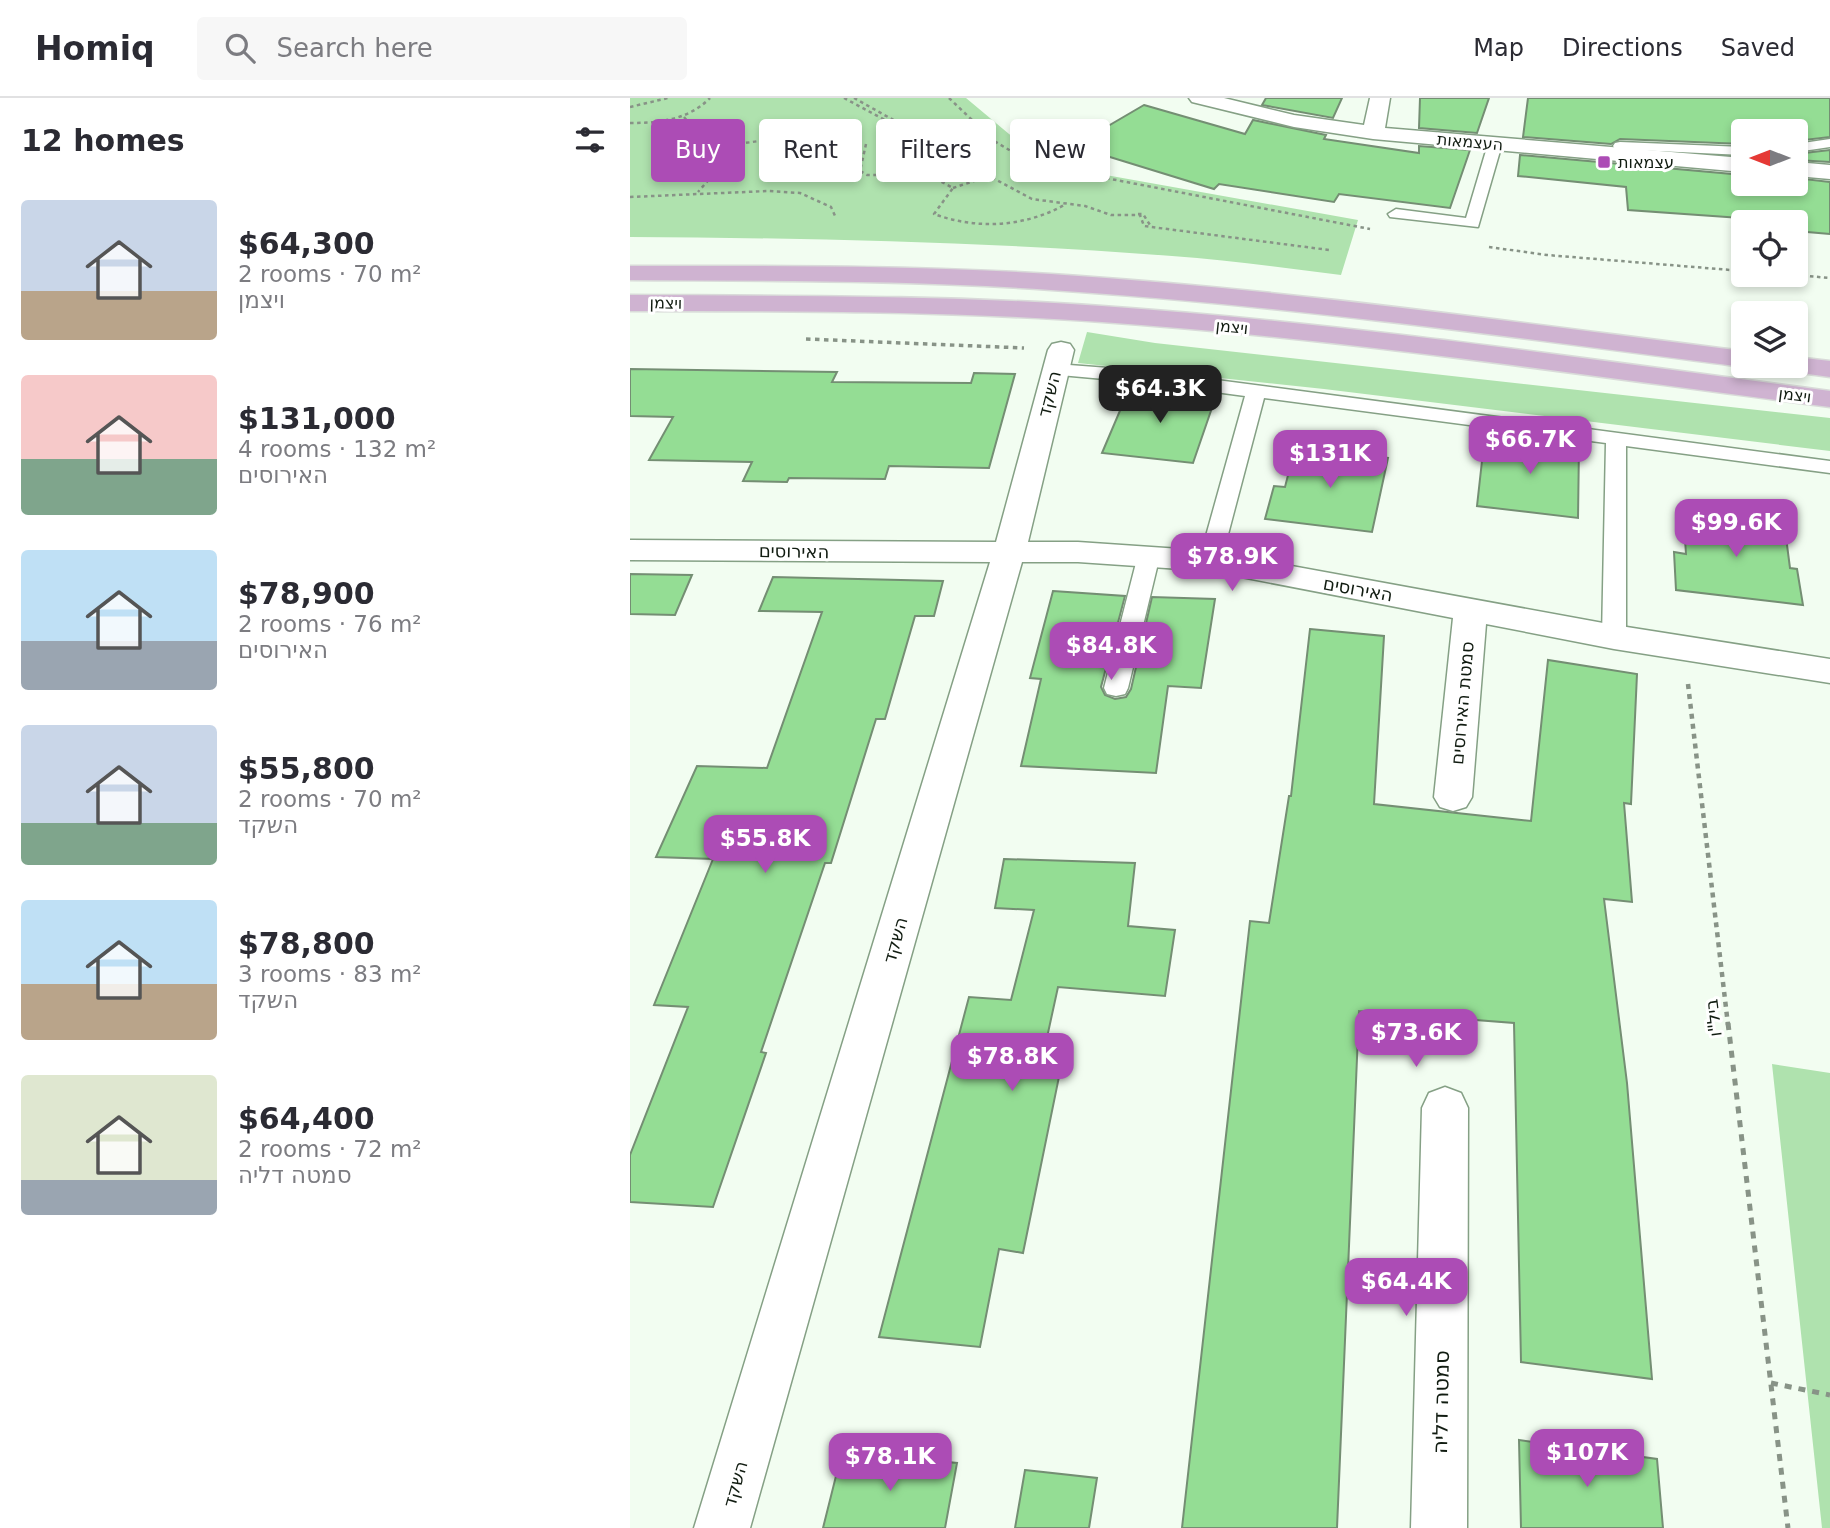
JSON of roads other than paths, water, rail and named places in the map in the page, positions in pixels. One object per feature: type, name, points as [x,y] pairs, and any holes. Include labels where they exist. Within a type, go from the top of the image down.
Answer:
[{"type":"main road","name":"ויצמן","points":[[630,273],[962,276],[1055,282],[1385,314],[1731,357]]},
{"type":"main road","name":"ויצמן","points":[[630,303],[962,307],[1104,314],[1419,346],[1830,399]]},
{"type":"main road","name":"ויצמן","points":[[1808,366],[1830,369]]},
{"type":"street","name":"העצמאות","points":[[1199,98],[1294,121],[1373,133],[1731,164]]},
{"type":"street","points":[[1373,133],[1380,98]]},
{"type":"street","points":[[1808,170],[1830,172]]},
{"type":"street","name":"השקד","points":[[722,1528],[1009,553],[1058,360]]},
{"type":"street","name":"האירוסים","points":[[630,550],[1078,552],[1210,561],[1614,637],[1830,671]]},
{"type":"street","name":"סמטת האירוסים","points":[[1453,797],[1471,609]]},
{"type":"street","name":"סמטה דליה","points":[[1439,1528],[1445,1108]]},
{"type":"lane","points":[[1808,146],[1830,143]]},
{"type":"lane","points":[[1396,214],[1472,224],[1495,144]]},
{"type":"lane","points":[[1620,146],[1731,151]]},
{"type":"lane","points":[[1058,360],[1148,377],[1830,467]]},
{"type":"lane","points":[[1210,561],[1256,391]]},
{"type":"lane","points":[[1614,637],[1616,439]]},
{"type":"lane","points":[[1116,688],[1149,555]]},
{"type":"place","name":"עצמאות","points":[[1604,162]]}]
